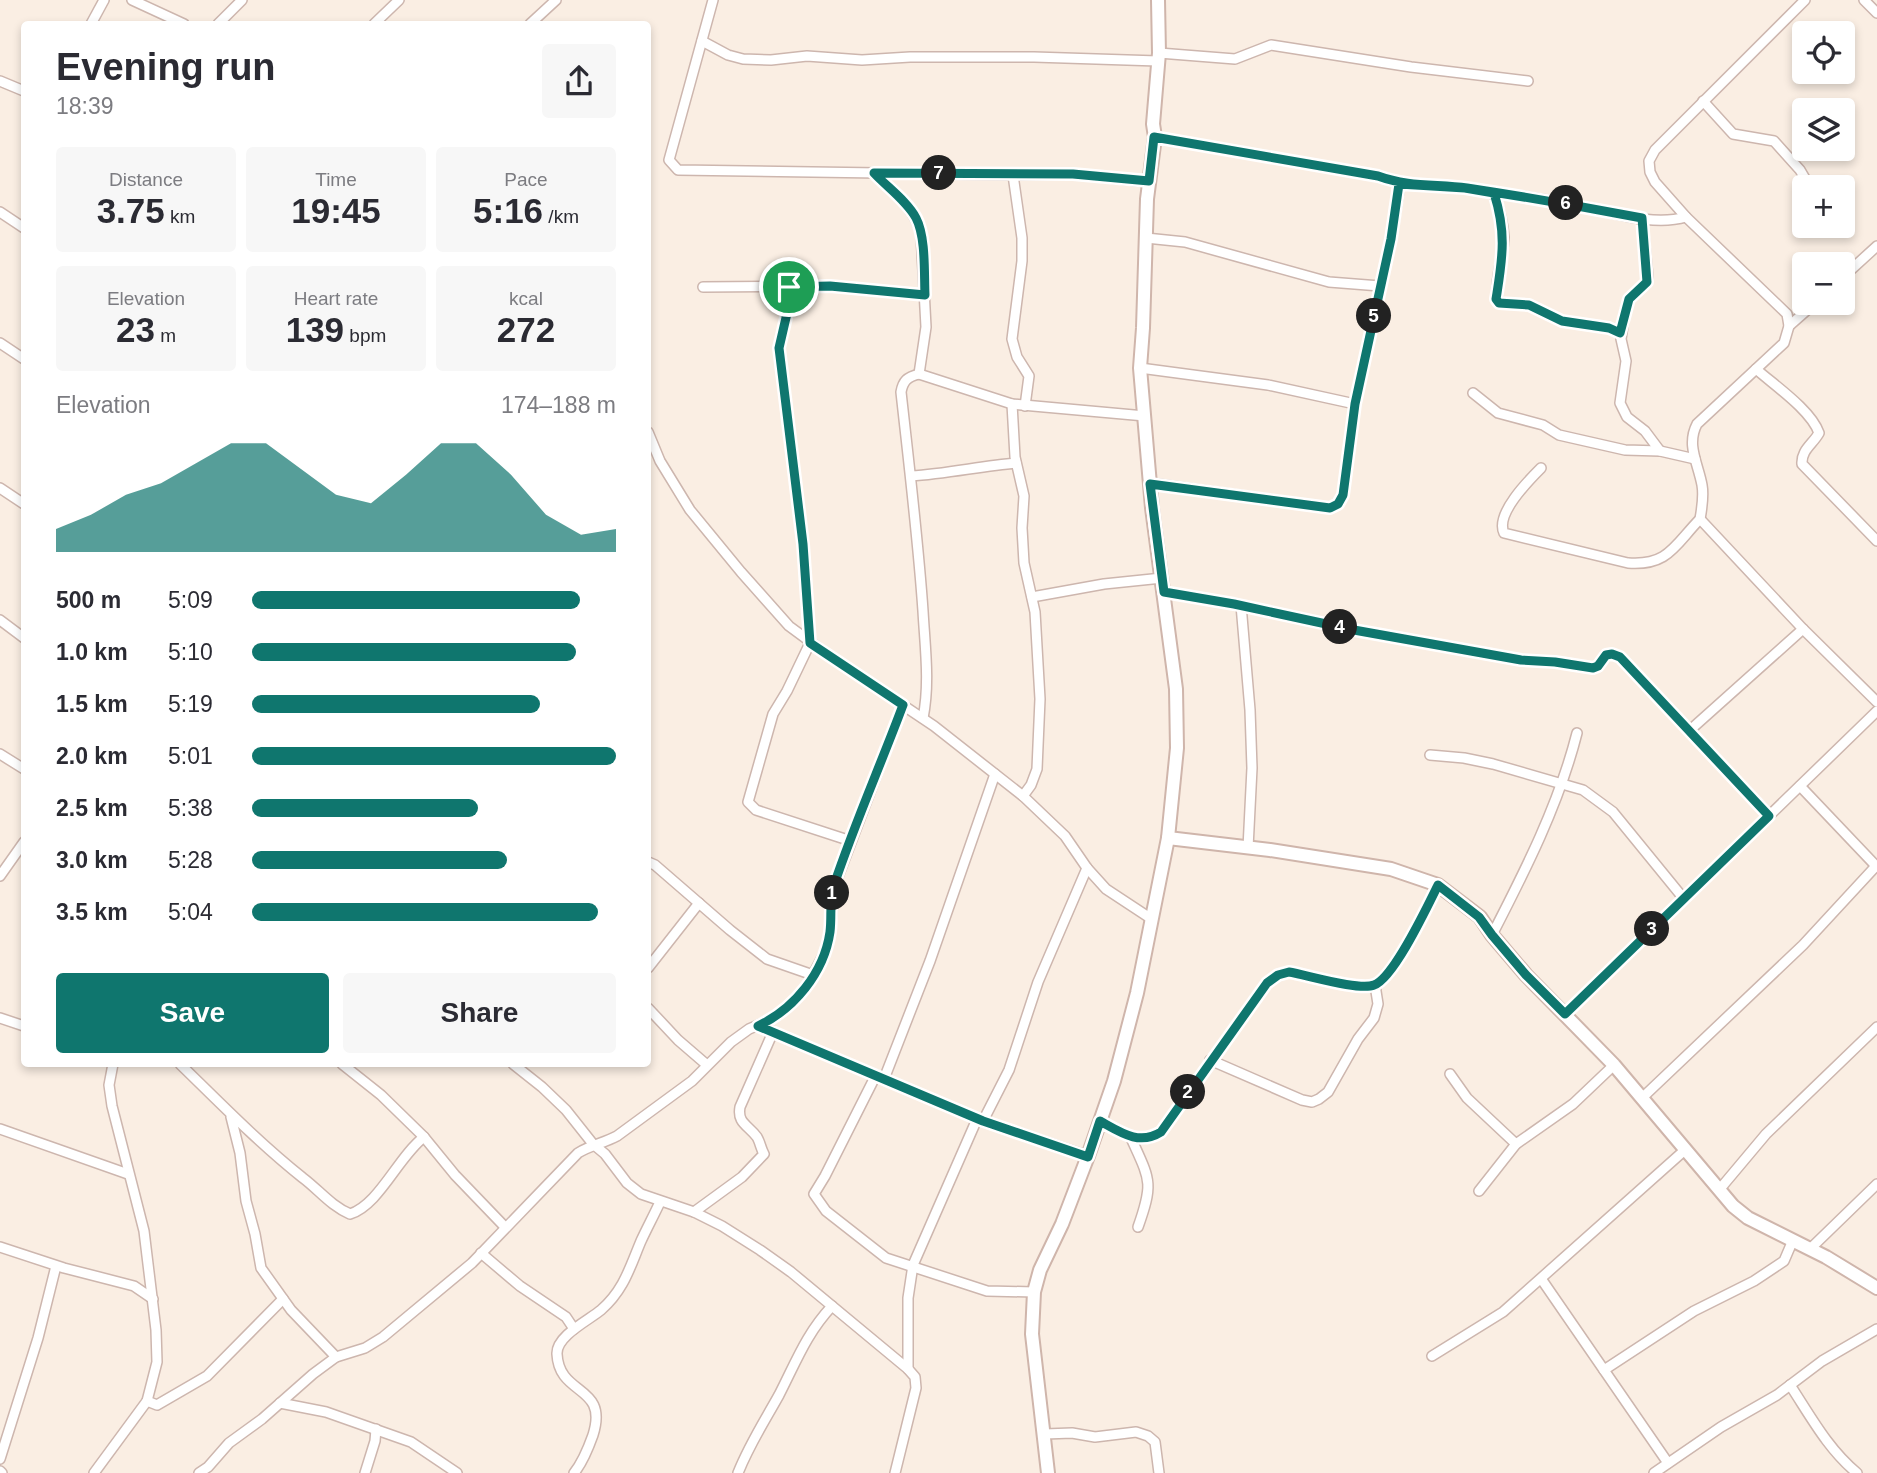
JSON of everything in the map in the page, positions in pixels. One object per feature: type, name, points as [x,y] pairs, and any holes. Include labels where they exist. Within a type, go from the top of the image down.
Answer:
[{"type":"street","points":[[93,21],[104,0]]},
{"type":"street","points":[[132,0],[178,21]]},
{"type":"street","points":[[221,21],[242,0]]},
{"type":"street","points":[[377,21],[399,0]]},
{"type":"street","points":[[533,21],[556,0]]},
{"type":"street","points":[[713,0],[669,160],[673,166],[683,171],[1073,174],[1149,181]]},
{"type":"street","points":[[1048,1473],[1032,1334],[1034,1292],[1040,1270],[1062,1224],[1088,1157],[1114,1081],[1137,993],[1168,838],[1177,748],[1178,718],[1150,484],[1140,368],[1158,57],[1158,0]]},
{"type":"street","points":[[1541,468],[1512,502],[1502,523],[1504,533],[1628,563],[1647,565],[1661,560],[1700,519],[1702,486],[1692,435],[1697,424],[1784,343],[1789,326],[1787,314],[1686,216],[1655,182],[1649,162],[1655,150],[1805,0]]},
{"type":"street","points":[[1864,0],[1877,13]]},
{"type":"street","points":[[702,41],[743,60],[807,56],[862,60],[910,57],[1234,59],[1271,45],[1439,71],[1528,81]]},
{"type":"street","points":[[0,81],[21,90]]},
{"type":"street","points":[[1703,101],[1733,134],[1774,141],[1803,175]]},
{"type":"street","points":[[1154,137],[1378,176],[1399,184],[1465,188],[1572,204],[1642,218],[1669,220],[1686,216]]},
{"type":"street","points":[[874,173],[910,209],[917,220],[920,233],[926,327],[919,374]]},
{"type":"street","points":[[1013,175],[1022,261],[1012,339],[1017,357],[1029,376],[1025,406]]},
{"type":"street","points":[[1150,484],[1330,508],[1338,504],[1343,495],[1355,404],[1391,239],[1399,184]]},
{"type":"street","points":[[1494,193],[1502,217],[1504,235],[1496,299],[1499,303],[1529,305],[1562,321],[1609,328],[1620,333]]},
{"type":"street","points":[[0,212],[21,226]]},
{"type":"street","points":[[1642,218],[1647,282],[1629,299],[1620,333],[1626,362],[1620,403],[1627,417],[1645,431],[1660,450]]},
{"type":"street","points":[[1146,238],[1185,242],[1329,282],[1380,286]]},
{"type":"street","points":[[1855,266],[1877,246]]},
{"type":"street","points":[[703,287],[830,286],[925,295]]},
{"type":"street","points":[[789,287],[788,309],[779,348],[803,544],[810,643],[773,714],[748,802],[756,810],[851,841]]},
{"type":"street","points":[[1789,326],[1801,315]]},
{"type":"street","points":[[0,343],[21,357]]},
{"type":"street","points":[[1140,368],[1268,385],[1355,404]]},
{"type":"street","points":[[1756,369],[1790,398],[1816,426],[1819,433],[1805,450],[1802,464],[1877,541]]},
{"type":"street","points":[[923,718],[927,695],[926,662],[919,554],[901,392],[903,383],[908,377],[919,374],[1012,404],[1145,416]]},
{"type":"street","points":[[1473,393],[1491,409],[1543,425],[1559,435],[1625,450],[1660,450],[1695,458]]},
{"type":"street","points":[[1012,404],[1017,463],[1023,488],[1024,563],[1035,612],[1040,730],[1037,769],[1023,796]]},
{"type":"street","points":[[651,439],[660,461],[690,510],[789,626],[810,643],[923,718],[1023,796],[1065,836],[1087,868],[1120,900],[1150,918]]},
{"type":"street","points":[[911,476],[1017,463]]},
{"type":"street","points":[[0,488],[21,502]]},
{"type":"street","points":[[1700,519],[1803,629],[1877,702]]},
{"type":"street","points":[[1032,597],[1104,584],[1162,578]]},
{"type":"street","points":[[1164,592],[1521,660],[1593,668],[1598,666],[1606,655],[1612,654],[1620,657],[1769,816]]},
{"type":"street","points":[[1241,605],[1252,768],[1248,848]]},
{"type":"street","points":[[0,620],[21,637]]},
{"type":"street","points":[[1689,731],[1803,629]]},
{"type":"street","points":[[199,1473],[208,1467],[229,1443],[336,1357],[365,1348],[383,1337],[481,1253],[578,1153],[593,1144],[607,1142],[617,1136],[692,1081],[731,1042],[772,1019],[806,988],[826,950],[834,887],[903,705]]},
{"type":"street","points":[[1565,1014],[1877,712]]},
{"type":"street","points":[[1492,935],[1563,783],[1577,733]]},
{"type":"street","points":[[0,754],[21,767]]},
{"type":"street","points":[[1430,755],[1464,758],[1583,790],[1613,812],[1684,899]]},
{"type":"street","points":[[995,774],[930,961],[880,1077],[814,1194],[826,1211],[887,1258],[986,1291],[1034,1292]]},
{"type":"street","points":[[1642,1098],[1803,945],[1877,867],[1800,786]]},
{"type":"street","points":[[1168,838],[1391,869],[1438,885],[1479,917],[1526,975],[1614,1065],[1719,1189],[1748,1218],[1857,1273],[1877,1287]]},
{"type":"street","points":[[0,876],[21,847]]},
{"type":"street","points":[[15,857],[21,862]]},
{"type":"street","points":[[651,863],[767,959],[813,975]]},
{"type":"street","points":[[908,1369],[908,1298],[913,1265],[980,1120],[1009,1070],[1038,982],[1087,868]]},
{"type":"street","points":[[1100,1121],[1131,1138],[1153,1137],[1161,1132],[1267,983],[1278,975],[1289,972],[1359,986],[1375,985],[1400,956],[1438,885]]},
{"type":"street","points":[[651,964],[699,902]]},
{"type":"street","points":[[1210,1060],[1302,1100],[1320,1099],[1328,1092],[1358,1039],[1374,1018],[1378,1004],[1375,985]]},
{"type":"street","points":[[651,1011],[707,1065]]},
{"type":"street","points":[[0,1018],[21,1025]]},
{"type":"street","points":[[758,1026],[980,1120],[1088,1157]]},
{"type":"street","points":[[1719,1189],[1766,1133],[1877,1027]]},
{"type":"street","points":[[694,1212],[742,1177],[764,1154],[758,1138],[743,1124],[738,1115],[773,1032]]},
{"type":"street","points":[[1479,1191],[1516,1144],[1573,1104],[1614,1065]]},
{"type":"street","points":[[94,1473],[147,1401],[157,1362],[153,1299],[142,1221],[112,1106],[111,1067]]},
{"type":"street","points":[[183,1067],[283,1163],[339,1210],[350,1214],[357,1212],[371,1199],[413,1145],[424,1137]]},
{"type":"street","points":[[346,1067],[381,1095],[424,1137],[455,1175],[505,1227]]},
{"type":"street","points":[[517,1067],[566,1110],[593,1144],[606,1154],[628,1183],[641,1194],[694,1212],[760,1250],[791,1272],[908,1369],[915,1377],[916,1388],[895,1473]]},
{"type":"street","points":[[1450,1074],[1467,1098],[1516,1144]]},
{"type":"street","points":[[231,1114],[261,1268],[313,1334],[336,1357]]},
{"type":"street","points":[[0,1129],[128,1174]]},
{"type":"street","points":[[1131,1138],[1149,1184],[1148,1199],[1138,1227]]},
{"type":"street","points":[[1432,1356],[1503,1312],[1686,1149]]},
{"type":"street","points":[[1810,1249],[1877,1184]]},
{"type":"street","points":[[574,1473],[588,1450],[597,1423],[597,1411],[588,1398],[566,1379],[556,1352],[559,1344],[574,1329],[603,1309],[628,1277],[641,1241],[660,1202]]},
{"type":"street","points":[[1604,1370],[1694,1311],[1754,1281],[1784,1261],[1793,1240]]},
{"type":"street","points":[[0,1247],[57,1266],[135,1286],[153,1299]]},
{"type":"street","points":[[481,1253],[520,1286],[566,1317],[574,1329]]},
{"type":"street","points":[[0,1459],[31,1362],[57,1266]]},
{"type":"street","points":[[135,1286],[147,1278],[149,1270]]},
{"type":"street","points":[[1542,1280],[1668,1463]]},
{"type":"street","points":[[147,1401],[157,1405],[207,1376],[284,1299]]},
{"type":"street","points":[[738,1473],[749,1445],[775,1403],[809,1332],[832,1306]]},
{"type":"street","points":[[1654,1473],[1721,1427],[1790,1385],[1822,1361],[1877,1329]]},
{"type":"street","points":[[894,1359],[908,1352]]},
{"type":"street","points":[[1790,1385],[1825,1440],[1857,1473]]},
{"type":"street","points":[[280,1403],[326,1412],[411,1442],[457,1473]]},
{"type":"street","points":[[365,1473],[376,1429]]},
{"type":"street","points":[[1045,1434],[1095,1437],[1136,1432],[1148,1436],[1155,1442],[1158,1452],[1159,1473]]},
{"type":"route","points":[[789,287],[788,309],[779,348],[803,544],[810,643],[903,705],[834,887],[826,950],[806,988],[789,1006],[758,1026],[983,1121],[1088,1157],[1100,1121],[1131,1138],[1153,1137],[1161,1132],[1267,983],[1278,975],[1289,972],[1359,986],[1375,985],[1400,956],[1438,885],[1479,917],[1526,975],[1565,1014],[1769,816],[1620,657],[1612,654],[1606,655],[1598,666],[1593,668],[1521,660],[1164,592],[1150,484],[1330,508],[1338,504],[1343,495],[1355,404],[1391,239],[1399,184],[1465,188],[1494,193],[1502,217],[1504,235],[1496,299],[1499,303],[1529,305],[1562,321],[1609,328],[1620,333],[1629,299],[1642,288],[1648,277],[1642,218],[1572,204],[1465,188],[1439,186],[1399,184],[1378,176],[1154,137],[1149,181],[1073,174],[874,173],[910,209],[917,220],[925,295],[830,286],[789,287]]}]
